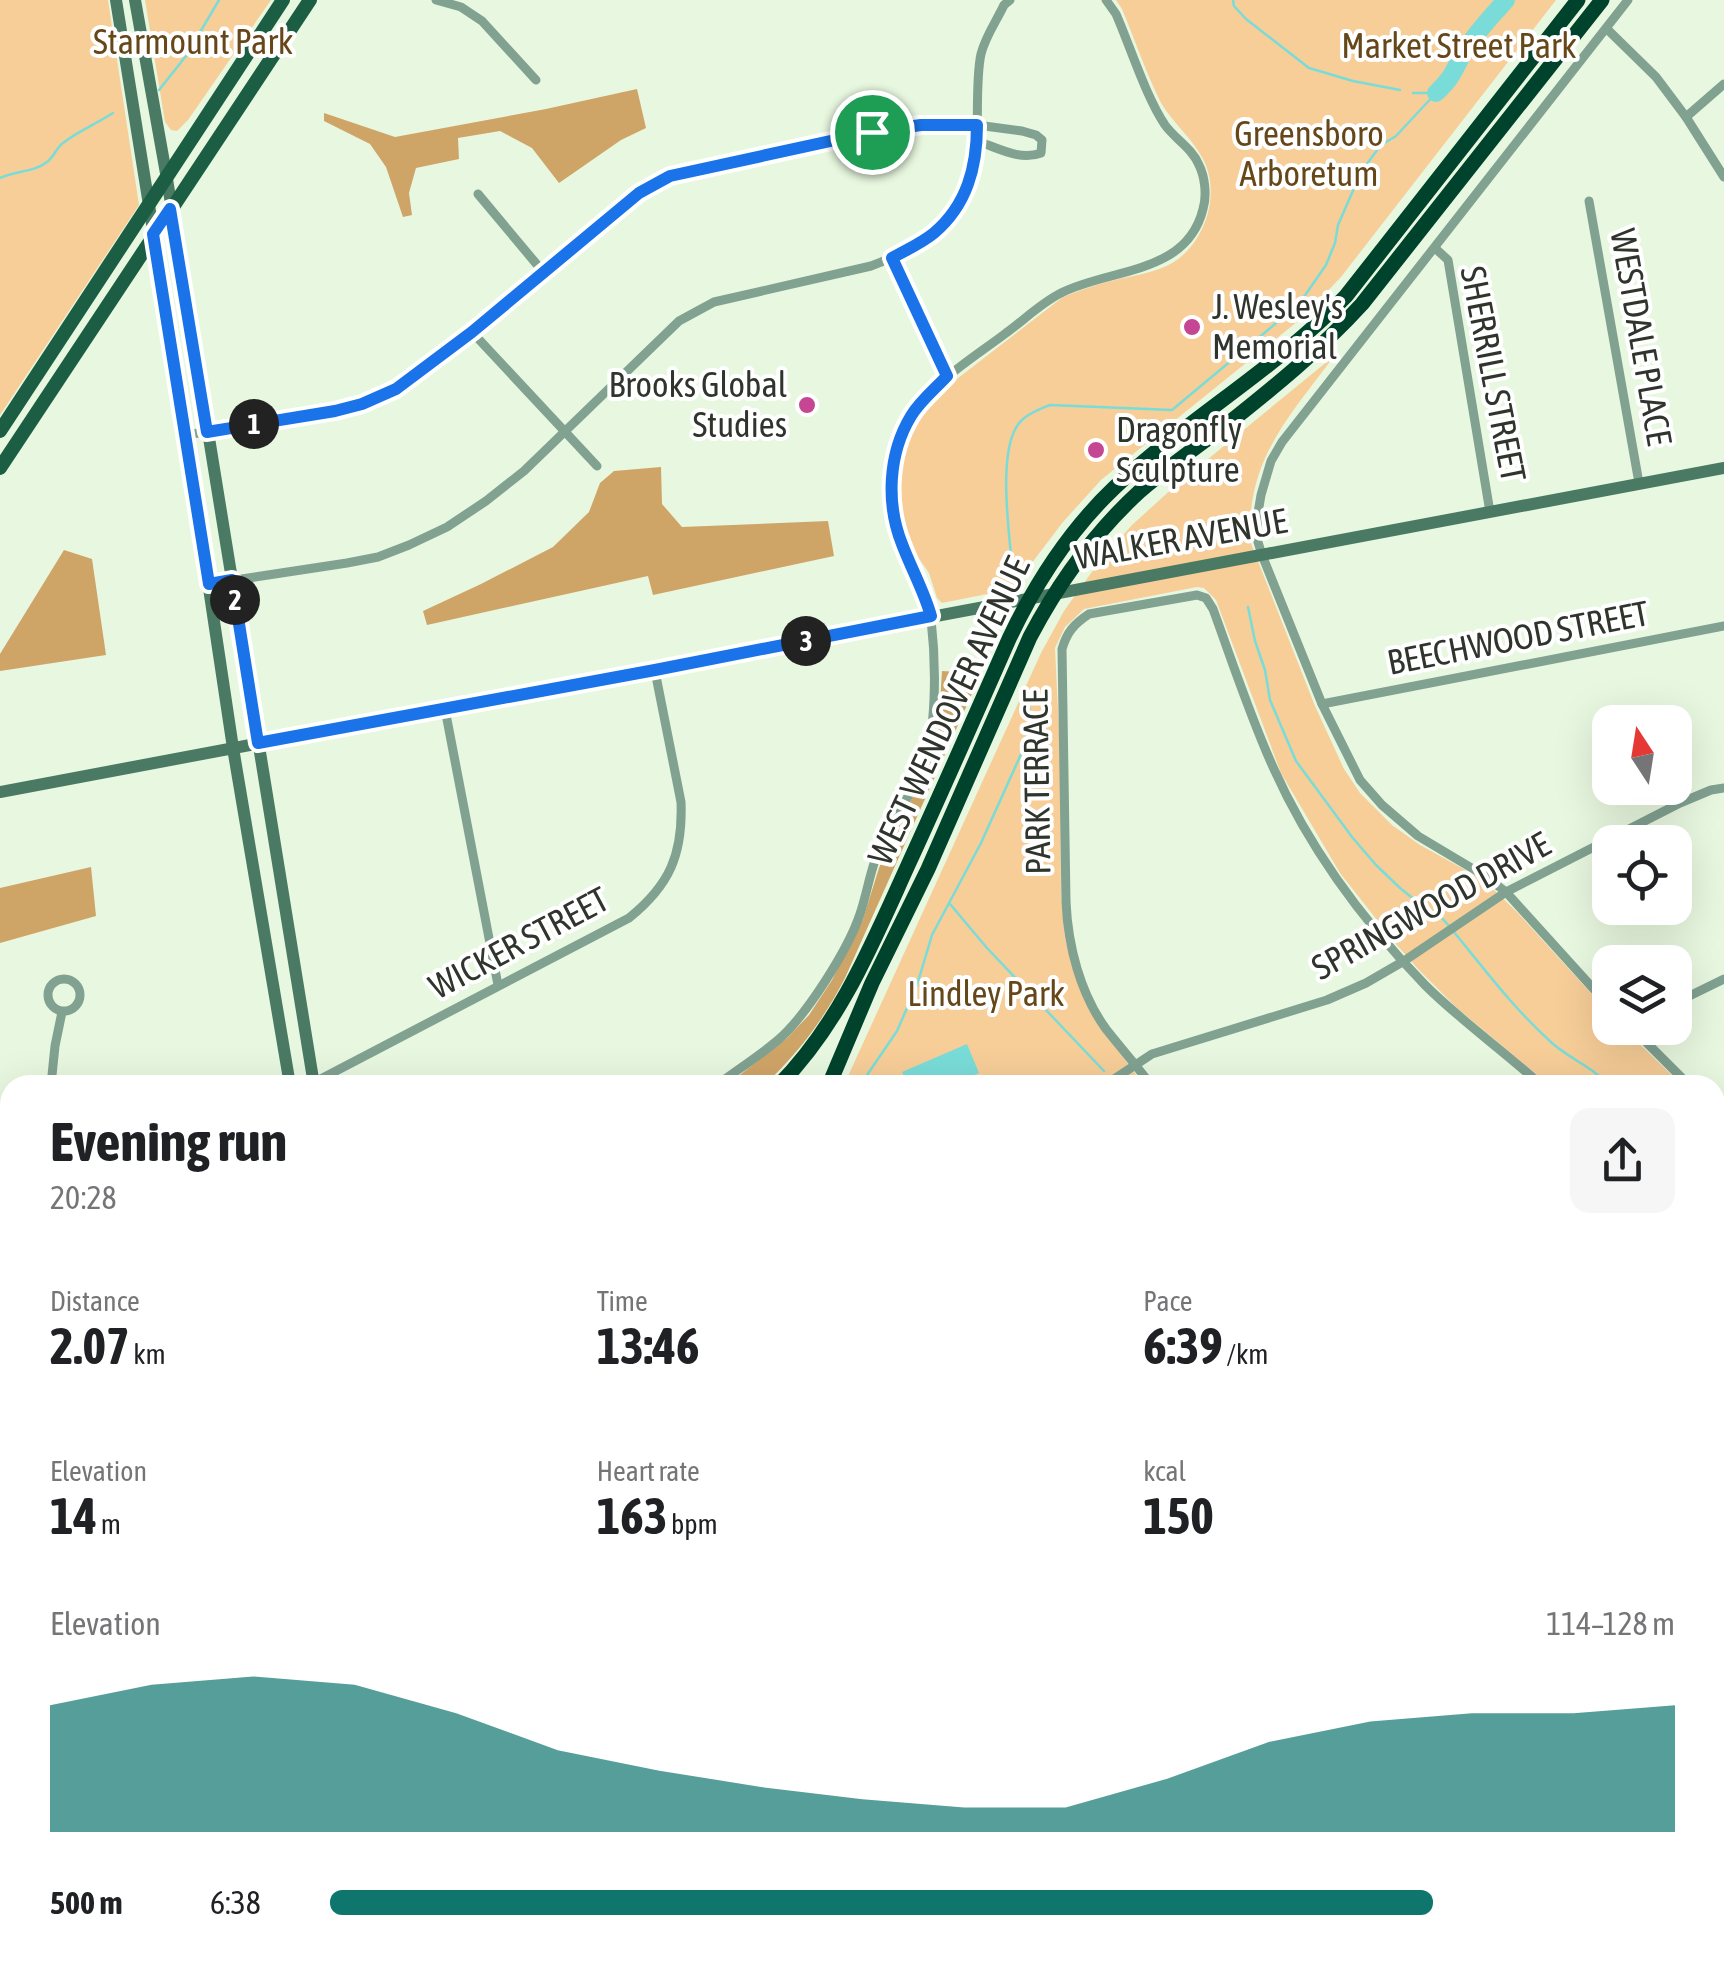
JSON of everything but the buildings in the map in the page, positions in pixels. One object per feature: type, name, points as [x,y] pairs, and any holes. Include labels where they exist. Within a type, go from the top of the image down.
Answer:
[{"type":"highway","name":"WEST WENDOVER AVENUE","points":[[788,1075],[843,1003],[866,959],[1026,604],[1054,558],[1124,480],[1302,338],[1346,296],[1578,0]]},
{"type":"highway","name":"WEST WENDOVER AVENUE","points":[[833,1075],[1030,637],[1079,557],[1138,493],[1342,326],[1602,0]]},
{"type":"main road","points":[[116,0],[288,1075]]},
{"type":"main road","points":[[135,0],[232,580],[309,1075]]},
{"type":"main road","points":[[0,431],[283,0]]},
{"type":"main road","points":[[0,468],[310,0]]},
{"type":"main road","name":"WALKER AVENUE","points":[[0,792],[1724,468]]},
{"type":"street","points":[[436,0],[461,7],[482,21],[536,80]]},
{"type":"street","points":[[209,584],[363,560],[409,545],[446,527],[524,472],[678,321],[714,302],[844,274],[892,258],[933,233],[961,203],[974,171],[981,53],[1010,0]]},
{"type":"street","points":[[730,1075],[778,1040],[800,1018],[822,984],[860,915],[872,866],[920,773],[932,732],[931,616],[900,542],[890,490],[895,454],[910,417],[947,376],[1062,292],[1168,257],[1188,239],[1203,212],[1200,165],[1165,125],[1116,14],[1106,0]]},
{"type":"street","points":[[1592,987],[1506,892],[1418,836],[1360,780],[1322,704],[1262,555],[1257,519],[1271,461],[1282,442],[1628,0]]},
{"type":"street","points":[[1607,28],[1656,77],[1724,177]]},
{"type":"street","points":[[1686,117],[1724,84]]},
{"type":"street","points":[[186,435],[335,411],[396,389],[472,332],[639,193],[670,176],[921,125],[977,125],[1036,134],[1043,148],[1034,156],[1021,156],[977,141]]},
{"type":"street","points":[[478,194],[544,272]]},
{"type":"street","name":"WESTDALE PLACE","points":[[1589,201],[1639,482]]},
{"type":"street","name":"SHERRILL STREET","points":[[1436,249],[1448,260],[1490,512]]},
{"type":"street","points":[[892,258],[947,376]]},
{"type":"street","points":[[472,332],[597,466]]},
{"type":"street","name":"PARK TERRACE","points":[[1144,1075],[1092,1005],[1078,973],[1067,923],[1062,649],[1074,624],[1089,614],[1197,594],[1206,598],[1290,802],[1347,896],[1404,961]]},
{"type":"street","name":"BEECHWOOD STREET","points":[[1322,704],[1724,626]]},
{"type":"street","name":"WICKER STREET","points":[[327,1075],[629,918],[646,905],[668,878],[681,840],[681,802],[655,670]]},
{"type":"street","points":[[445,709],[498,985]]},
{"type":"street","name":"SPRINGWOOD DRIVE","points":[[1120,1075],[1152,1054],[1327,1000],[1366,983],[1506,892],[1680,802],[1724,788]]},
{"type":"street","points":[[1404,961],[1454,1012],[1528,1075]]},
{"type":"street","points":[[1692,995],[1724,979]]},
{"type":"street","points":[[52,1075],[62,1012]]},
{"type":"street","points":[[1650,1045],[1679,1075]]},
{"type":"green space","points":[[0,0],[108,0],[139,205],[0,415]]},
{"type":"green space","name":"Starmount Park","points":[[145,0],[271,0],[177,131],[165,122]]},
{"type":"green space","name":"Greensboro Arboretum","points":[[1116,0],[1556,0],[1341,277],[1303,317],[1101,480],[1012,589],[942,603],[929,573],[906,540],[900,521],[895,486],[901,455],[913,425],[931,399],[1063,297],[1174,262],[1195,242],[1207,215],[1211,186],[1203,159],[1161,103]]},
{"type":"green space","name":"Lindley Park","points":[[1334,356],[1286,420],[1263,463],[1255,486],[1250,541],[1344,769],[1360,793],[1392,825],[1491,887],[1592,994],[1592,1045],[1641,1045],[1672,1075],[1537,1075],[1457,1008],[1419,970],[1340,873],[1281,773],[1216,600],[1204,588],[1197,587],[1084,609],[1065,627],[1055,648],[1065,938],[1074,972],[1104,1032],[1136,1075],[849,1075],[1041,653],[1064,611],[1132,525]]},
{"type":"shaded area","points":[[637,89],[646,128],[621,140],[559,183],[532,148],[500,131],[458,138],[459,159],[416,168],[409,193],[412,215],[403,217],[386,167],[370,144],[324,121],[324,113],[395,137]]},
{"type":"shaded area","points":[[661,467],[662,504],[682,527],[828,521],[834,556],[653,595],[648,576],[427,625],[423,611],[553,547],[589,512],[600,483],[614,471]]},
{"type":"shaded area","points":[[64,550],[92,559],[106,655],[0,671],[0,654]]},
{"type":"shaded area","points":[[942,671],[959,672],[975,687],[845,978],[809,1035],[774,1075],[740,1075],[787,1038],[809,1015],[832,980],[863,919],[879,868],[928,767],[938,737]]},
{"type":"shaded area","points":[[91,867],[96,916],[0,943],[0,888]]},
{"type":"water","points":[[967,1044],[979,1073],[903,1075],[902,1072]]},
{"type":"waterway","points":[[159,90],[186,56],[219,0]]},
{"type":"waterway","points":[[1233,0],[1246,19],[1309,68],[1400,90]]},
{"type":"waterway","points":[[1436,93],[1506,0]]},
{"type":"waterway","points":[[1413,93],[1435,93]]},
{"type":"waterway","points":[[1013,574],[1006,470],[1014,432],[1022,420],[1050,405],[1172,410],[1299,304],[1326,265],[1338,225],[1369,161],[1436,93]]},
{"type":"waterway","points":[[0,178],[42,165],[69,139],[113,113]]},
{"type":"waterway","points":[[1248,607],[1270,700],[1296,761],[1376,865],[1449,926]]},
{"type":"waterway","points":[[867,1075],[897,1031],[917,985],[932,935],[981,843],[1022,752],[1031,717],[1026,692]]},
{"type":"waterway","points":[[950,904],[1104,1071]]},
{"type":"waterway","points":[[1454,932],[1538,1030],[1597,1075]]},
{"type":"place","name":"J. Wesley's Memorial","points":[[1192,327]]},
{"type":"place","name":"Brooks Global Studies","points":[[807,405]]},
{"type":"place","name":"Dragonfly Sculpture","points":[[1096,450]]},
{"type":"route","points":[[921,125],[977,125],[974,171],[961,203],[933,233],[892,258],[947,376],[910,417],[895,454],[890,490],[900,542],[931,616],[258,743],[232,580],[209,584],[153,234],[170,209],[207,432],[335,411],[396,389],[472,332],[639,193],[670,176],[872,132],[921,125]]},
{"type":"park label","name":"Market Street Park","points":[[1459,46]]}]
